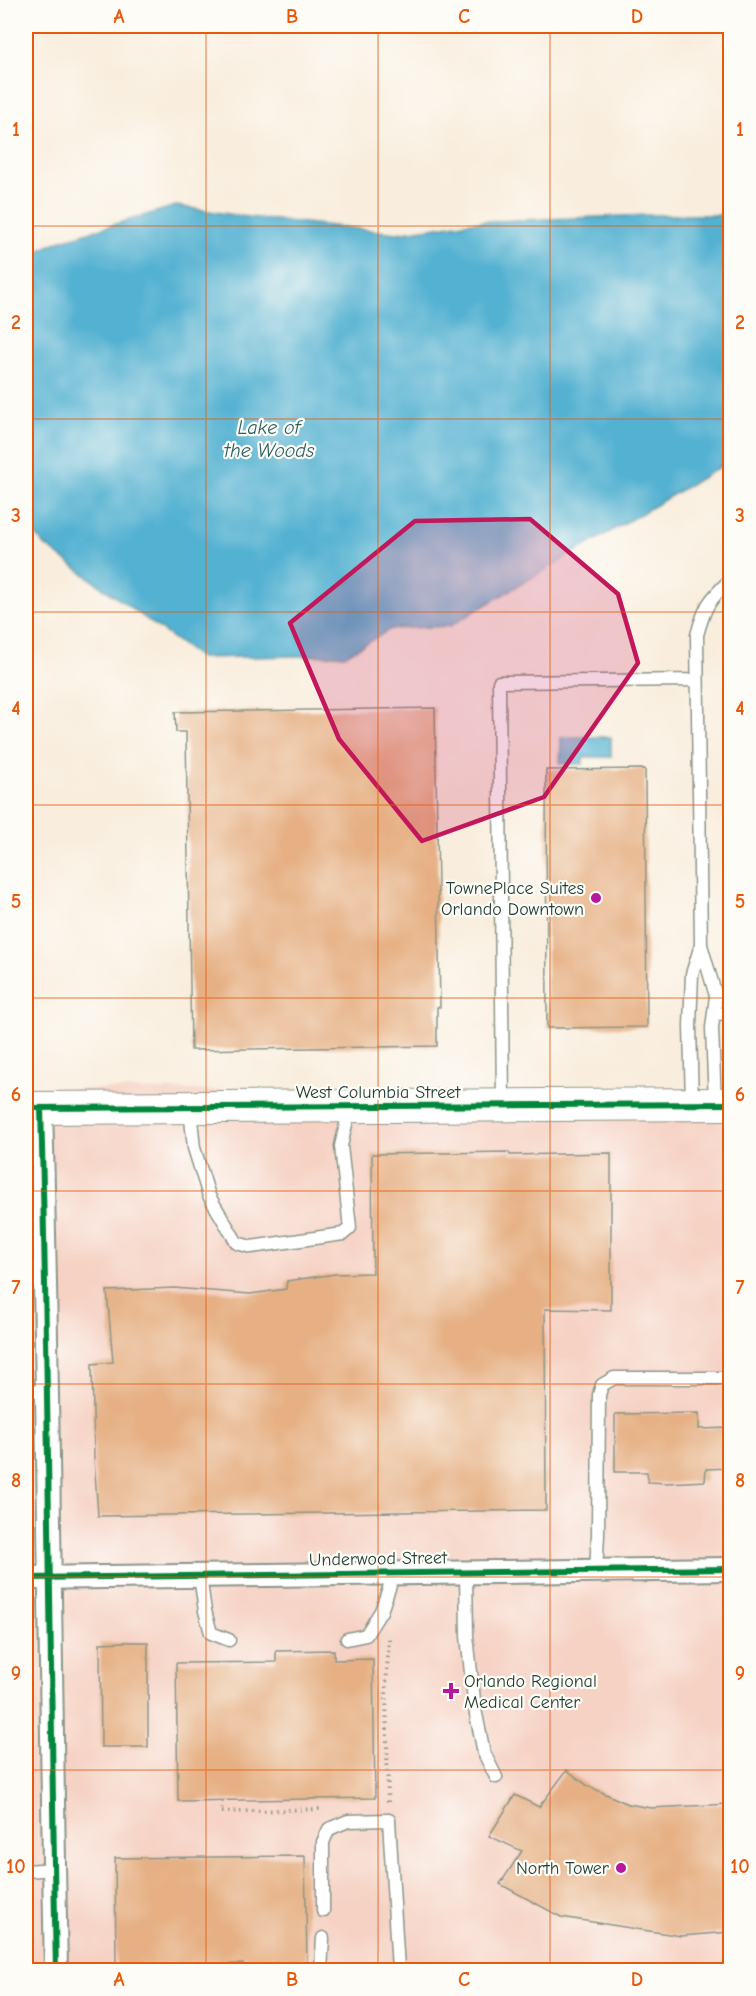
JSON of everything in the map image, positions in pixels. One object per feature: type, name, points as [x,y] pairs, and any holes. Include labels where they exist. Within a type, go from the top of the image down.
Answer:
[{"type":"street","name":"West Columbia Street","points":[[33,1108],[712,1104]]},
{"type":"street","points":[[33,1108],[36,1391],[49,1578],[56,1971]]},
{"type":"street","name":"Underwood Street","points":[[26,1578],[730,1569]]},
{"type":"lane","points":[[712,1104],[690,1026],[692,974],[700,945],[697,635],[704,609],[715,594],[730,580]]},
{"type":"lane","points":[[503,1106],[499,682],[697,680]]},
{"type":"lane","points":[[700,945],[716,996],[712,1028],[712,1104]]},
{"type":"lane","points":[[715,1014],[730,1013]]},
{"type":"lane","points":[[190,1108],[194,1148],[209,1197],[237,1243],[251,1247],[343,1234],[350,1228],[341,1146],[350,1107]]},
{"type":"lane","points":[[596,1571],[599,1395],[602,1385],[614,1378],[730,1378]]},
{"type":"lane","points":[[466,1573],[467,1636],[475,1709],[484,1753],[496,1777]]},
{"type":"lane","points":[[348,1639],[366,1635],[381,1611],[394,1574]]},
{"type":"lane","points":[[200,1576],[205,1611],[212,1633],[229,1640]]},
{"type":"lane","points":[[323,1911],[323,1842],[329,1829],[348,1821],[389,1820],[399,1971]]},
{"type":"lane","points":[[26,1871],[54,1869]]},
{"type":"lane","points":[[321,1971],[323,1938]]},
{"type":"path","points":[[388,1807],[386,1686],[390,1653],[389,1632]]},
{"type":"path","points":[[222,1801],[221,1812],[328,1809]]},
{"type":"highlighted area","points":[[530,519],[618,594],[638,663],[544,797],[422,841],[339,739],[290,623],[415,521]]},
{"type":"shaded area","name":"Orlando Regional Medical Center","points":[[26,1088],[730,1097],[730,1970],[26,1970]]},
{"type":"water","name":"Lake of the Woods","points":[[176,206],[248,217],[397,233],[471,222],[652,215],[730,215],[730,461],[450,626],[391,629],[346,655],[200,658],[43,544],[26,522],[26,257],[59,241]]},
{"type":"water","points":[[561,737],[611,737],[611,757],[583,757],[583,764],[560,764]]},
{"type":"building","points":[[435,708],[440,1007],[437,1007],[437,1046],[191,1050],[186,732],[176,732],[175,712]]},
{"type":"building","name":"TownePlace Suites Orlando Downtown","points":[[645,769],[647,1027],[547,1028],[546,770]]},
{"type":"building","points":[[509,1152],[510,1155],[611,1153],[611,1310],[545,1309],[546,1510],[98,1516],[92,1364],[113,1362],[107,1291],[174,1288],[250,1294],[286,1289],[287,1281],[335,1274],[373,1273],[372,1154]]},
{"type":"building","points":[[699,1413],[699,1429],[730,1428],[730,1468],[706,1469],[705,1481],[667,1483],[648,1482],[647,1472],[615,1472],[615,1414]]},
{"type":"building","points":[[148,1642],[148,1747],[101,1747],[100,1643]]},
{"type":"building","points":[[334,1650],[334,1660],[373,1659],[375,1798],[178,1801],[176,1663],[276,1662],[276,1651]]},
{"type":"building","name":"North Tower","points":[[567,1770],[588,1786],[628,1804],[651,1808],[730,1804],[730,1932],[681,1936],[561,1917],[500,1884],[522,1851],[489,1836],[515,1795],[539,1807]]},
{"type":"building","points":[[305,1856],[307,1962],[275,1963],[275,1970],[243,1970],[243,1964],[116,1966],[115,1858]]},
{"type":"cycle path","points":[[26,1108],[730,1104]]},
{"type":"cycle path","points":[[41,1108],[56,1970]]},
{"type":"cycle path","points":[[26,1578],[730,1569]]},
{"type":"place","name":"TownePlace Suites Orlando Downtown","points":[[596,898]]},
{"type":"place","name":"Orlando Regional Medical Center","points":[[451,1691]]},
{"type":"place","name":"North Tower","points":[[621,1868]]}]
